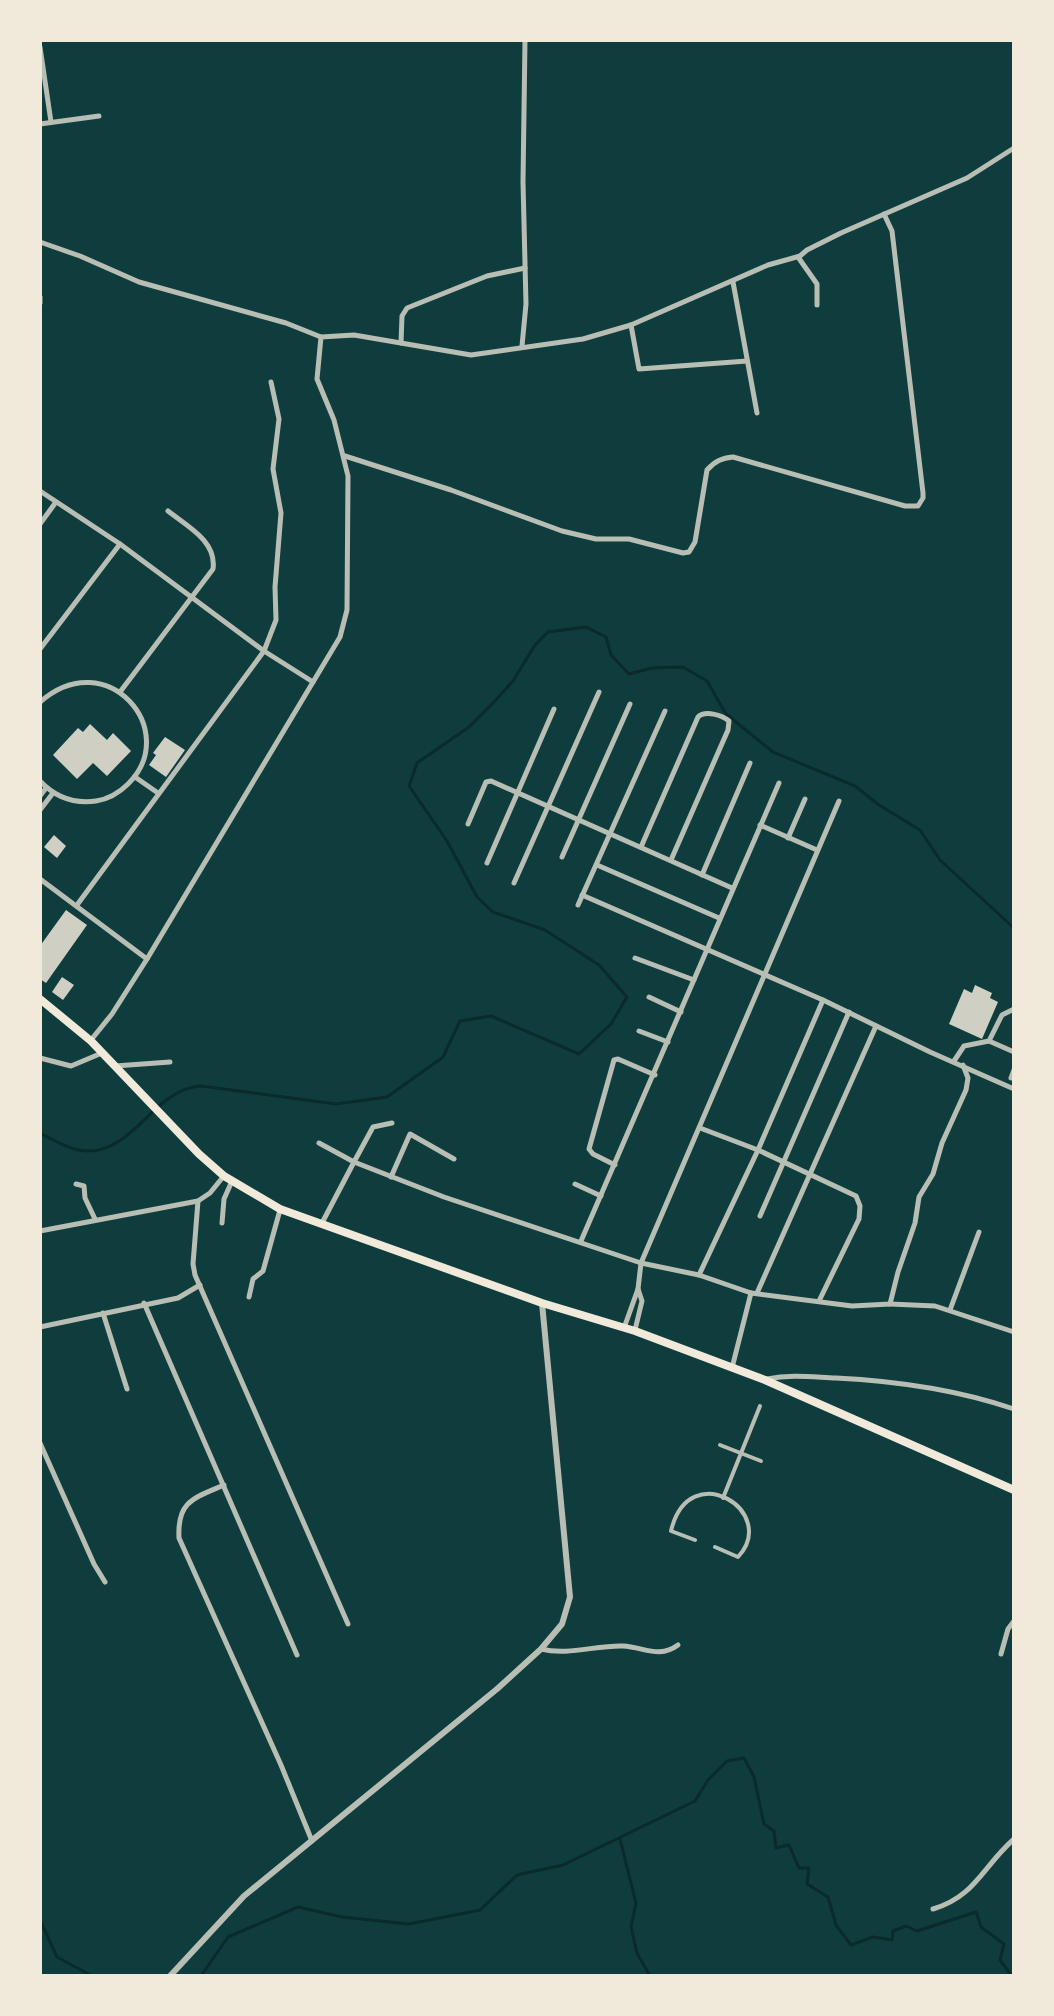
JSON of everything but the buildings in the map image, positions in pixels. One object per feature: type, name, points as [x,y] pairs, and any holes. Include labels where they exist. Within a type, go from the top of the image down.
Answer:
[{"type":"highway","points":[[40,999],[91,1041],[228,1178],[280,1209],[542,1303],[635,1331],[765,1380],[1014,1490]]},
{"type":"street","points":[[522,346],[525,40]]},
{"type":"street","points":[[40,47],[51,122]]},
{"type":"street","points":[[40,124],[99,116]]},
{"type":"street","points":[[40,242],[139,282],[191,294],[321,337],[354,335],[471,355],[583,339],[631,325],[778,261],[798,257],[884,214],[967,178],[1014,148]]},
{"type":"street","points":[[345,456],[412,476],[562,531],[596,539],[637,541],[683,553],[689,552],[695,542],[707,470],[713,463],[726,458],[733,457],[905,506],[918,506],[923,493],[908,347],[892,231],[884,214]]},
{"type":"street","points":[[798,257],[817,284],[817,305]]},
{"type":"street","points":[[401,343],[402,316],[407,308],[487,276],[525,268]]},
{"type":"street","points":[[733,282],[757,413]]},
{"type":"street","points":[[40,297],[40,303]]},
{"type":"street","points":[[631,325],[639,369],[747,361]]},
{"type":"street","points":[[91,1041],[147,959],[340,637],[347,610],[348,476],[345,456],[317,379],[321,337]]},
{"type":"street","points":[[77,905],[264,651],[276,620],[275,587],[281,513],[273,469],[279,419],[271,382]]},
{"type":"street","points":[[40,491],[120,544],[264,651],[313,682]]},
{"type":"street","points":[[40,524],[56,502]]},
{"type":"street","points":[[120,692],[213,569],[212,553],[207,542],[168,511]]},
{"type":"street","points":[[40,649],[120,544]]},
{"type":"street","points":[[40,702],[61,687],[87,681],[104,684],[120,692],[134,705],[146,741],[143,760],[135,777],[121,791],[104,800],[85,802],[66,799],[53,793],[40,781]]},
{"type":"street","points":[[514,883],[599,692]]},
{"type":"street","points":[[562,857],[630,704]]},
{"type":"street","points":[[487,863],[554,709]]},
{"type":"street","points":[[578,905],[665,711]]},
{"type":"street","points":[[641,847],[698,717],[706,713],[725,718],[729,721],[728,730],[671,860]]},
{"type":"street","points":[[702,875],[750,763]]},
{"type":"street","points":[[135,777],[158,793]]},
{"type":"street","points":[[468,824],[486,782],[491,781],[732,888]]},
{"type":"street","points":[[581,1241],[779,783]]},
{"type":"street","points":[[40,796],[46,788]]},
{"type":"street","points":[[40,810],[53,793]]},
{"type":"street","points":[[788,838],[805,799]]},
{"type":"street","points":[[624,1328],[638,1289],[641,1263],[839,801]]},
{"type":"street","points":[[760,825],[817,850]]},
{"type":"street","points":[[597,865],[719,918]]},
{"type":"street","points":[[40,879],[147,959]]},
{"type":"street","points":[[582,895],[823,1000],[1014,1089]]},
{"type":"street","points":[[635,958],[694,980]]},
{"type":"street","points":[[649,997],[681,1012]]},
{"type":"street","points":[[699,1275],[758,1150],[823,1000]]},
{"type":"street","points":[[989,1041],[1002,1015],[1014,1009]]},
{"type":"street","points":[[760,1216],[849,1012]]},
{"type":"street","points":[[732,1368],[754,1293],[811,1175],[876,1026]]},
{"type":"street","points":[[639,1031],[668,1042]]},
{"type":"street","points":[[954,1061],[964,1046],[989,1041],[1014,1052]]},
{"type":"street","points":[[40,1058],[71,1066],[102,1053]]},
{"type":"street","points":[[615,1165],[589,1149],[614,1060],[655,1075]]},
{"type":"street","points":[[114,1066],[170,1062]]},
{"type":"street","points":[[890,1304],[915,1223],[919,1197],[933,1174],[942,1143],[966,1090],[968,1078],[963,1065]]},
{"type":"street","points":[[1011,1078],[1014,1070]]},
{"type":"street","points":[[322,1223],[373,1127],[392,1123]]},
{"type":"street","points":[[700,1128],[758,1150],[853,1193],[860,1206],[859,1219],[819,1301]]},
{"type":"street","points":[[391,1177],[410,1134],[454,1159]]},
{"type":"street","points":[[319,1143],[391,1177],[641,1263],[699,1275],[754,1293],[852,1306],[935,1306],[1014,1332]]},
{"type":"street","points":[[40,1231],[198,1201],[228,1178]]},
{"type":"street","points":[[222,1223],[228,1178]]},
{"type":"street","points":[[76,1184],[84,1186],[85,1198],[95,1219]]},
{"type":"street","points":[[575,1184],[601,1196]]},
{"type":"street","points":[[198,1201],[193,1264],[200,1285],[348,1624]]},
{"type":"street","points":[[249,1297],[253,1279],[263,1271],[280,1209]]},
{"type":"street","points":[[950,1310],[979,1232]]},
{"type":"street","points":[[40,1327],[178,1298],[200,1285]]},
{"type":"street","points":[[635,1331],[642,1301],[638,1289]]},
{"type":"street","points":[[144,1303],[297,1655]]},
{"type":"street","points":[[171,1975],[244,1896],[497,1689],[541,1649],[562,1624],[570,1597],[542,1303]]},
{"type":"street","points":[[103,1313],[127,1389]]},
{"type":"street","points":[[765,1380],[798,1374],[898,1382],[939,1387],[1014,1409]]},
{"type":"street","points":[[723,1498],[760,1406]]},
{"type":"street","points":[[40,1443],[105,1582]]},
{"type":"street","points":[[720,1445],[761,1461]]},
{"type":"street","points":[[224,1485],[189,1500],[185,1505],[179,1538],[312,1841]]},
{"type":"street","points":[[695,1540],[671,1531],[680,1508],[695,1495],[723,1498],[739,1507],[746,1516],[749,1539],[738,1557],[715,1547]]},
{"type":"street","points":[[1001,1654],[1008,1629],[1014,1621]]},
{"type":"street","points":[[541,1649],[554,1652],[633,1646],[657,1653],[669,1652],[678,1645]]},
{"type":"street","points":[[933,1909],[965,1895],[1014,1839]]},
{"type":"waterway","points":[[40,1133],[75,1149],[88,1151],[104,1148],[132,1131],[170,1097],[201,1086],[336,1104],[387,1097],[443,1057],[460,1021],[491,1016],[579,1054],[611,1024],[627,997],[599,965],[545,930],[493,912],[477,897],[447,841],[409,786],[417,763],[469,727],[513,681],[535,645],[548,632],[586,627],[606,637],[611,655],[629,674],[652,668],[683,667],[707,681],[726,714],[773,752],[855,786],[920,830],[940,860],[1014,928]]},
{"type":"waterway","points":[[201,1976],[228,1937],[298,1907],[342,1917],[409,1924],[480,1910],[517,1875],[563,1865],[695,1801],[708,1780],[727,1761],[744,1758],[754,1777],[764,1824],[774,1831],[776,1848],[789,1845],[799,1868],[809,1868],[807,1884],[828,1897],[836,1925],[851,1945],[873,1937],[892,1940],[893,1931],[906,1926],[917,1931],[976,1912],[981,1927],[1004,1944],[1000,1960],[1012,1976]]},
{"type":"waterway","points":[[620,1839],[636,1903],[631,1927],[637,1953],[650,1976]]},
{"type":"waterway","points":[[40,1920],[57,1957],[92,1976]]}]
